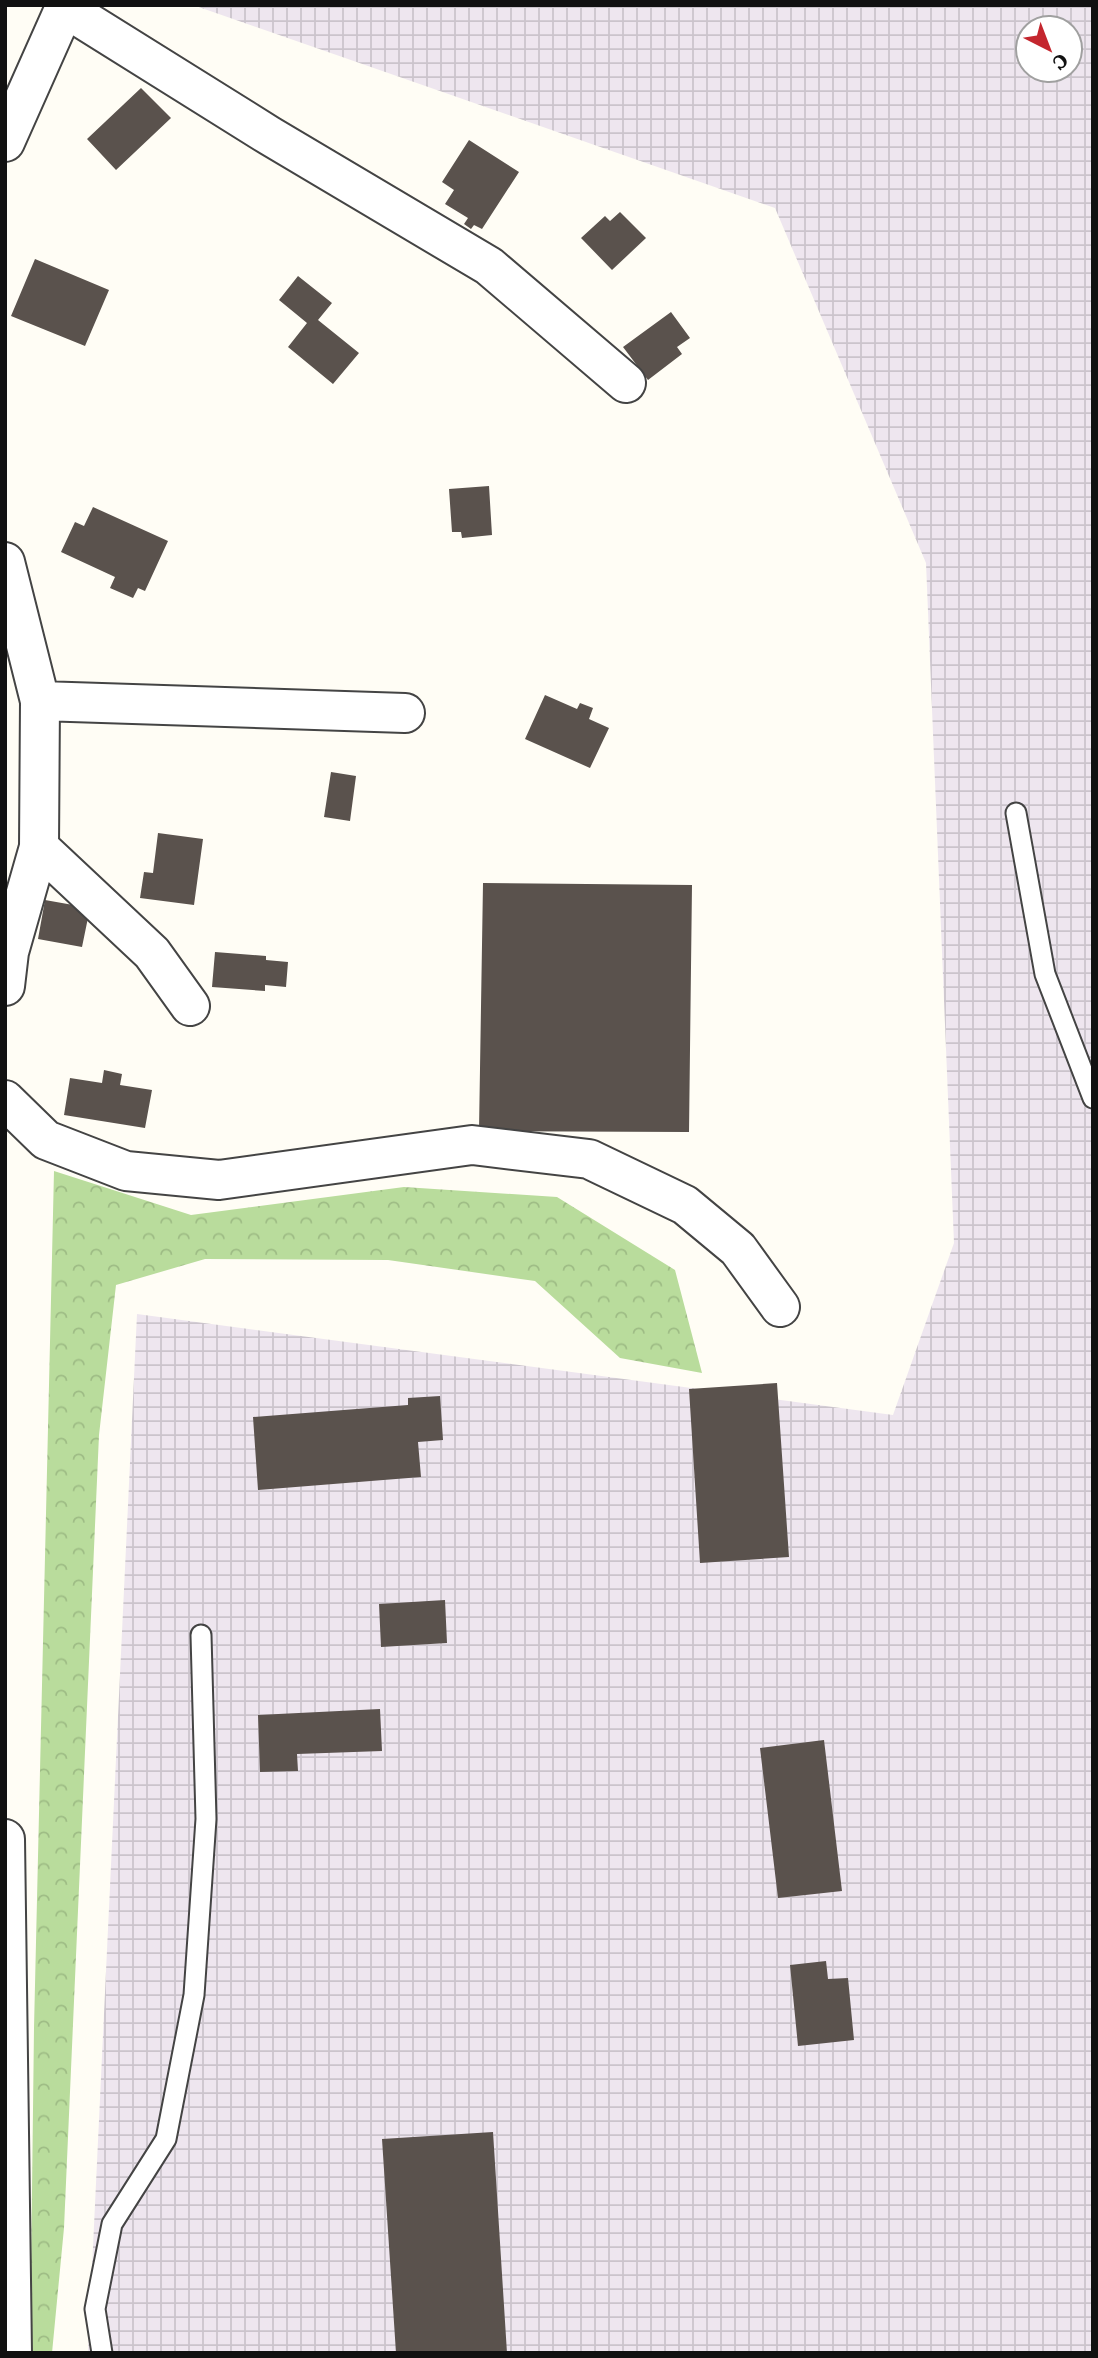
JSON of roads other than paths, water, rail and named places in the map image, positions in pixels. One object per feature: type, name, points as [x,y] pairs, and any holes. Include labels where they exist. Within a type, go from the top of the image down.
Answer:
[{"type":"street","points":[[5,142],[66,7],[270,136],[489,266],[626,383]]},
{"type":"street","points":[[5,562],[40,701],[38,847],[9,952],[5,986]]},
{"type":"street","points":[[40,701],[405,713]]},
{"type":"street","points":[[38,847],[152,953],[190,1006]]},
{"type":"street","points":[[5,1100],[46,1140],[126,1171],[219,1180],[472,1145],[589,1159],[685,1205],[738,1248],[780,1307]]},
{"type":"street","points":[[5,1839],[12,2353]]},
{"type":"lane","points":[[1016,813],[1045,974],[1093,1098]]},
{"type":"lane","points":[[102,2353],[95,2309],[112,2224],[166,2139],[194,1995],[206,1819],[201,1634]]}]
